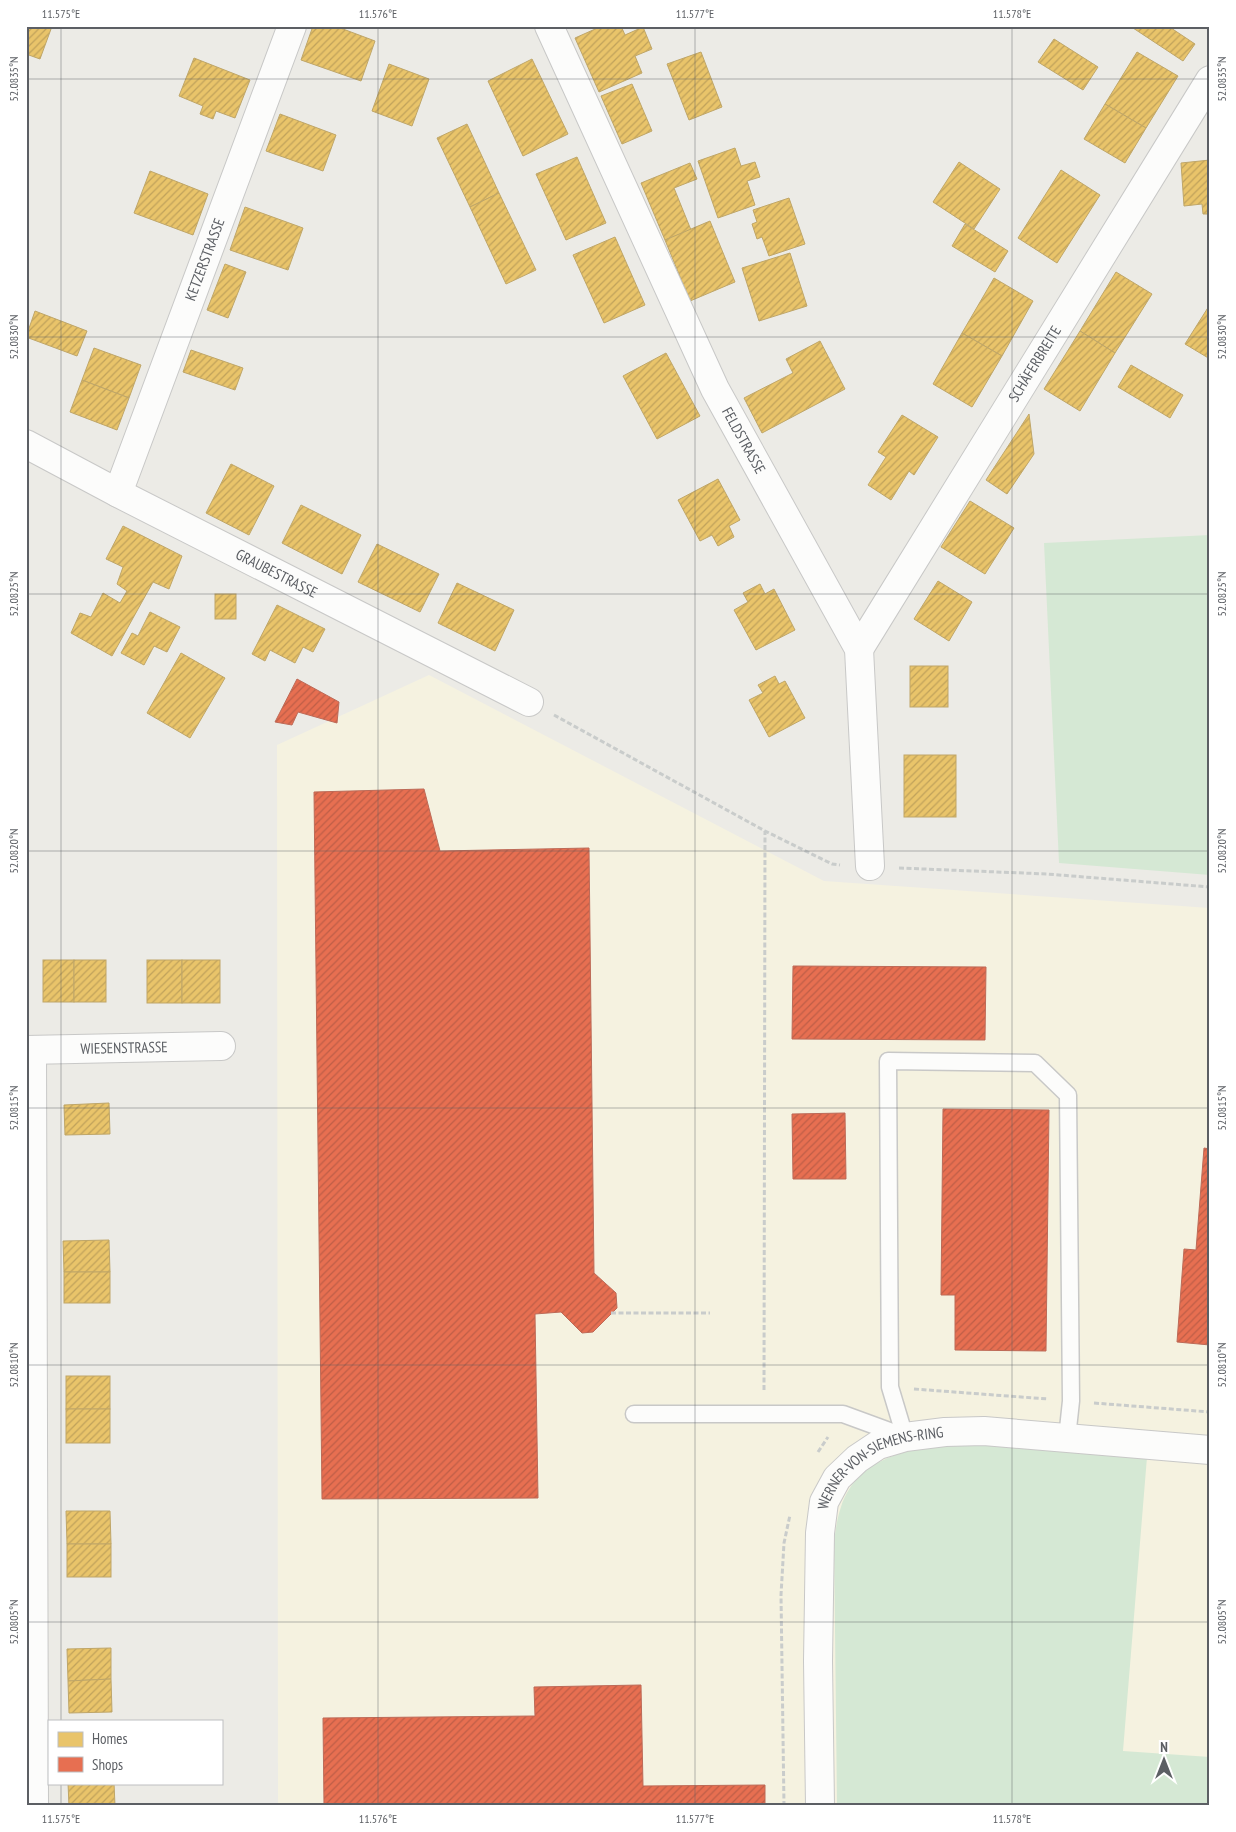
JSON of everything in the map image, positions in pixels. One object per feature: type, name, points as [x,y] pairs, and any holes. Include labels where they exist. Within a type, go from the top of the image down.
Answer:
[{"type":"street","name":"KETZERSTRASSE","points":[[118,493],[292,26]]},
{"type":"street","name":"FELDSTRASSE","points":[[549,26],[716,389],[859,649],[870,866]]},
{"type":"street","name":"SCHÄFERBREITE","points":[[859,649],[1210,80]]},
{"type":"street","name":"GRAUBESTRASSE","points":[[26,444],[118,493],[530,702]]},
{"type":"street","name":"WIESENSTRASSE","points":[[29,1050],[221,1046]]},
{"type":"street","points":[[29,1050],[34,1806]]},
{"type":"street","name":"WERNER-VON-SIEMENS-RING","points":[[820,1806],[820,1533],[824,1502],[837,1478],[857,1459],[878,1446],[905,1437],[945,1432],[984,1431],[1210,1450]]},
{"type":"lane","points":[[905,1437],[890,1387],[888,1061],[1035,1063],[1068,1095],[1071,1401],[1067,1438]]},
{"type":"lane","points":[[634,1414],[843,1414],[905,1437]]},
{"type":"path","points":[[530,702],[765,831],[832,864],[1047,874],[1210,888]]},
{"type":"path","points":[[764,1414],[765,831]]},
{"type":"path","points":[[611,1313],[710,1313]]},
{"type":"path","points":[[890,1387],[1210,1412]]},
{"type":"shaded area","points":[[429,675],[824,881],[1210,908],[1210,1806],[278,1806],[277,745]]},
{"type":"green space","points":[[1210,535],[1210,875],[1059,863],[1044,543]]},
{"type":"green space","points":[[964,1443],[1147,1457],[1123,1751],[1210,1757],[1210,1806],[837,1806],[834,1541],[841,1507],[849,1489],[861,1475],[875,1464],[909,1451]]},
{"type":"building: Homes","points":[[26,26],[42,26],[51,29],[40,59],[26,54]]},
{"type":"building: Homes","points":[[313,26],[335,26],[375,41],[361,81],[301,60]]},
{"type":"building: Homes","points":[[602,26],[621,26],[625,35],[643,27],[652,49],[635,56],[642,73],[599,92],[575,38]]},
{"type":"building: Homes","points":[[1130,26],[1168,26],[1195,44],[1183,61]]},
{"type":"building: Homes","points":[[1054,39],[1098,67],[1083,90],[1038,62]]},
{"type":"building: Homes","points":[[701,52],[722,107],[689,120],[667,64]]},
{"type":"building: Homes","points":[[1137,52],[1178,76],[1146,128],[1105,104]]},
{"type":"building: Homes","points":[[194,58],[250,80],[235,118],[216,111],[213,119],[200,114],[203,106],[179,96]]},
{"type":"building: Homes","points":[[532,59],[568,134],[523,156],[488,81]]},
{"type":"building: Homes","points":[[389,64],[429,79],[412,126],[372,111]]},
{"type":"building: Homes","points":[[632,84],[652,131],[622,144],[601,96]]},
{"type":"building: Homes","points":[[1105,104],[1146,128],[1125,163],[1084,139]]},
{"type":"building: Homes","points":[[280,114],[336,135],[323,171],[266,151]]},
{"type":"building: Homes","points":[[467,124],[499,193],[470,207],[437,138]]},
{"type":"building: Homes","points":[[735,148],[741,166],[755,162],[760,177],[747,181],[755,205],[718,218],[698,161]]},
{"type":"building: Homes","points":[[577,157],[606,223],[566,240],[536,174]]},
{"type":"building: Homes","points":[[1210,160],[1210,214],[1203,214],[1202,204],[1184,206],[1181,163]]},
{"type":"building: Homes","points":[[959,162],[1000,189],[974,229],[933,202]]},
{"type":"building: Homes","points":[[690,163],[697,179],[674,188],[691,230],[665,240],[641,183]]},
{"type":"building: Homes","points":[[1061,170],[1100,195],[1057,263],[1018,238]]},
{"type":"building: Homes","points":[[150,171],[208,194],[193,235],[134,213]]},
{"type":"building: Homes","points":[[499,193],[536,270],[506,284],[470,207]]},
{"type":"building: Homes","points":[[789,198],[805,244],[769,256],[762,237],[757,239],[752,224],[757,222],[753,210]]},
{"type":"building: Homes","points":[[245,207],[303,228],[288,270],[230,250]]},
{"type":"building: Homes","points":[[710,221],[735,282],[690,301],[665,240]]},
{"type":"building: Homes","points":[[965,224],[1008,251],[995,272],[952,246]]},
{"type":"building: Homes","points":[[615,237],[645,305],[604,323],[573,255]]},
{"type":"building: Homes","points":[[790,253],[807,306],[759,321],[742,268]]},
{"type":"building: Homes","points":[[225,264],[246,272],[228,318],[207,310]]},
{"type":"building: Homes","points":[[1116,272],[1152,294],[1115,353],[1080,331]]},
{"type":"building: Homes","points":[[994,278],[1033,301],[1002,356],[962,333]]},
{"type":"building: Homes","points":[[1210,306],[1210,359],[1185,344]]},
{"type":"building: Homes","points":[[35,311],[87,331],[77,356],[26,337]]},
{"type":"building: Homes","points":[[1080,331],[1115,353],[1080,411],[1044,389]]},
{"type":"building: Homes","points":[[962,333],[1002,356],[972,407],[933,384]]},
{"type":"building: Homes","points":[[820,341],[845,389],[762,433],[744,398],[793,373],[786,359]]},
{"type":"building: Homes","points":[[94,348],[141,365],[129,398],[82,380]]},
{"type":"building: Homes","points":[[191,350],[243,368],[235,390],[183,372]]},
{"type":"building: Homes","points":[[666,353],[700,416],[657,439],[623,376]]},
{"type":"building: Homes","points":[[1131,365],[1183,395],[1170,418],[1118,387]]},
{"type":"building: Homes","points":[[82,380],[129,398],[117,430],[70,412]]},
{"type":"building: Homes","points":[[1029,414],[1034,454],[1007,494],[986,480]]},
{"type":"building: Homes","points":[[902,415],[938,437],[914,475],[909,471],[891,500],[868,485],[886,457],[878,452]]},
{"type":"building: Homes","points":[[231,464],[274,486],[249,535],[206,513]]},
{"type":"building: Homes","points":[[718,479],[740,520],[729,526],[734,537],[718,546],[712,535],[700,541],[678,500]]},
{"type":"building: Homes","points":[[970,501],[1014,528],[985,574],[941,547]]},
{"type":"building: Homes","points":[[301,505],[361,535],[342,574],[282,543]]},
{"type":"building: Homes","points":[[123,526],[182,556],[169,589],[153,582],[112,656],[71,633],[80,613],[91,617],[103,593],[120,603],[127,591],[117,584],[123,567],[106,559]]},
{"type":"building: Homes","points":[[377,544],[439,574],[420,612],[358,582]]},
{"type":"building: Homes","points":[[938,581],[972,602],[949,641],[914,619]]},
{"type":"building: Homes","points":[[457,583],[514,610],[495,651],[438,623]]},
{"type":"building: Homes","points":[[760,584],[765,594],[774,589],[795,630],[756,650],[734,610],[748,602],[743,593]]},
{"type":"building: Homes","points":[[215,594],[236,594],[236,619],[215,619]]},
{"type":"building: Homes","points":[[277,605],[325,629],[313,652],[303,647],[295,663],[270,650],[265,661],[252,654]]},
{"type":"building: Homes","points":[[150,612],[180,627],[167,652],[154,646],[144,665],[121,653],[132,633],[138,636]]},
{"type":"building: Homes","points":[[181,653],[225,678],[190,738],[147,713]]},
{"type":"building: Homes","points":[[910,666],[948,666],[948,707],[910,707]]},
{"type":"building: Homes","points":[[775,676],[779,684],[785,681],[805,718],[769,737],[749,700],[763,693],[758,685]]},
{"type":"building: Homes","points":[[904,755],[956,755],[956,817],[904,817]]},
{"type":"building: Homes","points":[[43,960],[74,960],[74,1002],[43,1002]]},
{"type":"building: Homes","points":[[74,960],[106,960],[106,1002],[74,1002]]},
{"type":"building: Homes","points":[[147,960],[182,960],[182,1003],[147,1003]]},
{"type":"building: Homes","points":[[182,960],[220,960],[220,1003],[182,1003]]},
{"type":"building: Homes","points":[[109,1103],[110,1134],[65,1135],[64,1105]]},
{"type":"building: Homes","points":[[109,1240],[110,1272],[64,1272],[63,1241]]},
{"type":"building: Homes","points":[[64,1272],[110,1272],[110,1303],[64,1303]]},
{"type":"building: Homes","points":[[66,1376],[110,1376],[110,1409],[66,1409]]},
{"type":"building: Homes","points":[[66,1409],[110,1409],[110,1443],[66,1443]]},
{"type":"building: Homes","points":[[66,1511],[110,1511],[111,1544],[67,1544]]},
{"type":"building: Homes","points":[[67,1544],[111,1544],[111,1577],[67,1577]]},
{"type":"building: Homes","points":[[111,1648],[111,1679],[68,1681],[67,1649]]},
{"type":"building: Homes","points":[[111,1679],[112,1712],[69,1713],[68,1681]]},
{"type":"building: Homes","points":[[68,1784],[114,1784],[115,1806],[69,1806]]},
{"type":"building: Shops","points":[[297,679],[339,702],[337,723],[298,712],[292,725],[275,722]]},
{"type":"building: Shops","points":[[424,789],[440,851],[589,848],[594,1273],[616,1293],[617,1308],[593,1332],[582,1333],[561,1312],[535,1314],[538,1498],[322,1499],[314,792]]},
{"type":"building: Shops","points":[[793,966],[986,967],[985,1040],[792,1039]]},
{"type":"building: Shops","points":[[943,1109],[1049,1110],[1046,1351],[955,1350],[955,1295],[941,1295]]},
{"type":"building: Shops","points":[[845,1113],[846,1179],[793,1179],[792,1114]]},
{"type":"building: Shops","points":[[1204,1148],[1210,1149],[1210,1345],[1177,1342],[1184,1249],[1196,1250]]},
{"type":"building: Shops","points":[[641,1685],[643,1786],[765,1785],[765,1806],[324,1806],[323,1718],[535,1716],[534,1687]]}]
